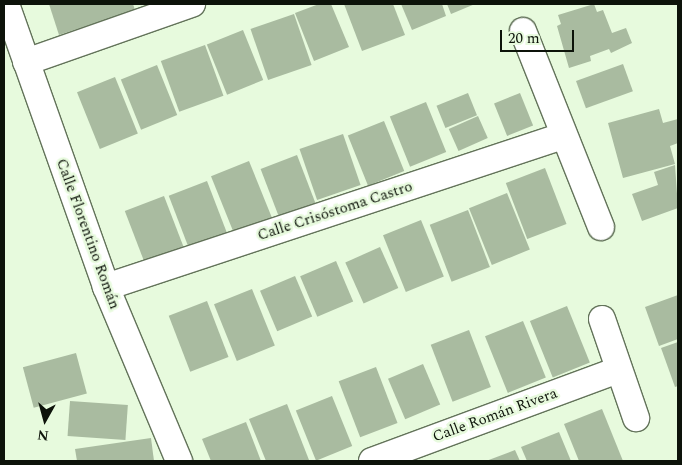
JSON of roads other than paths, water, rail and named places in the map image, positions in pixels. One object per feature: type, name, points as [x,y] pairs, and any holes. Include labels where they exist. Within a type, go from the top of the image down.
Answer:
[{"type":"street","name":"Calle Florentino Román","points":[[6,4],[106,287],[179,461]]},
{"type":"street","points":[[26,62],[192,4]]},
{"type":"street","points":[[522,30],[601,227]]},
{"type":"street","name":"Calle Crisóstoma Castro","points":[[106,287],[563,136]]},
{"type":"street","points":[[602,319],[636,418]]},
{"type":"street","name":"Calle Román Rivera","points":[[372,461],[618,370]]}]
